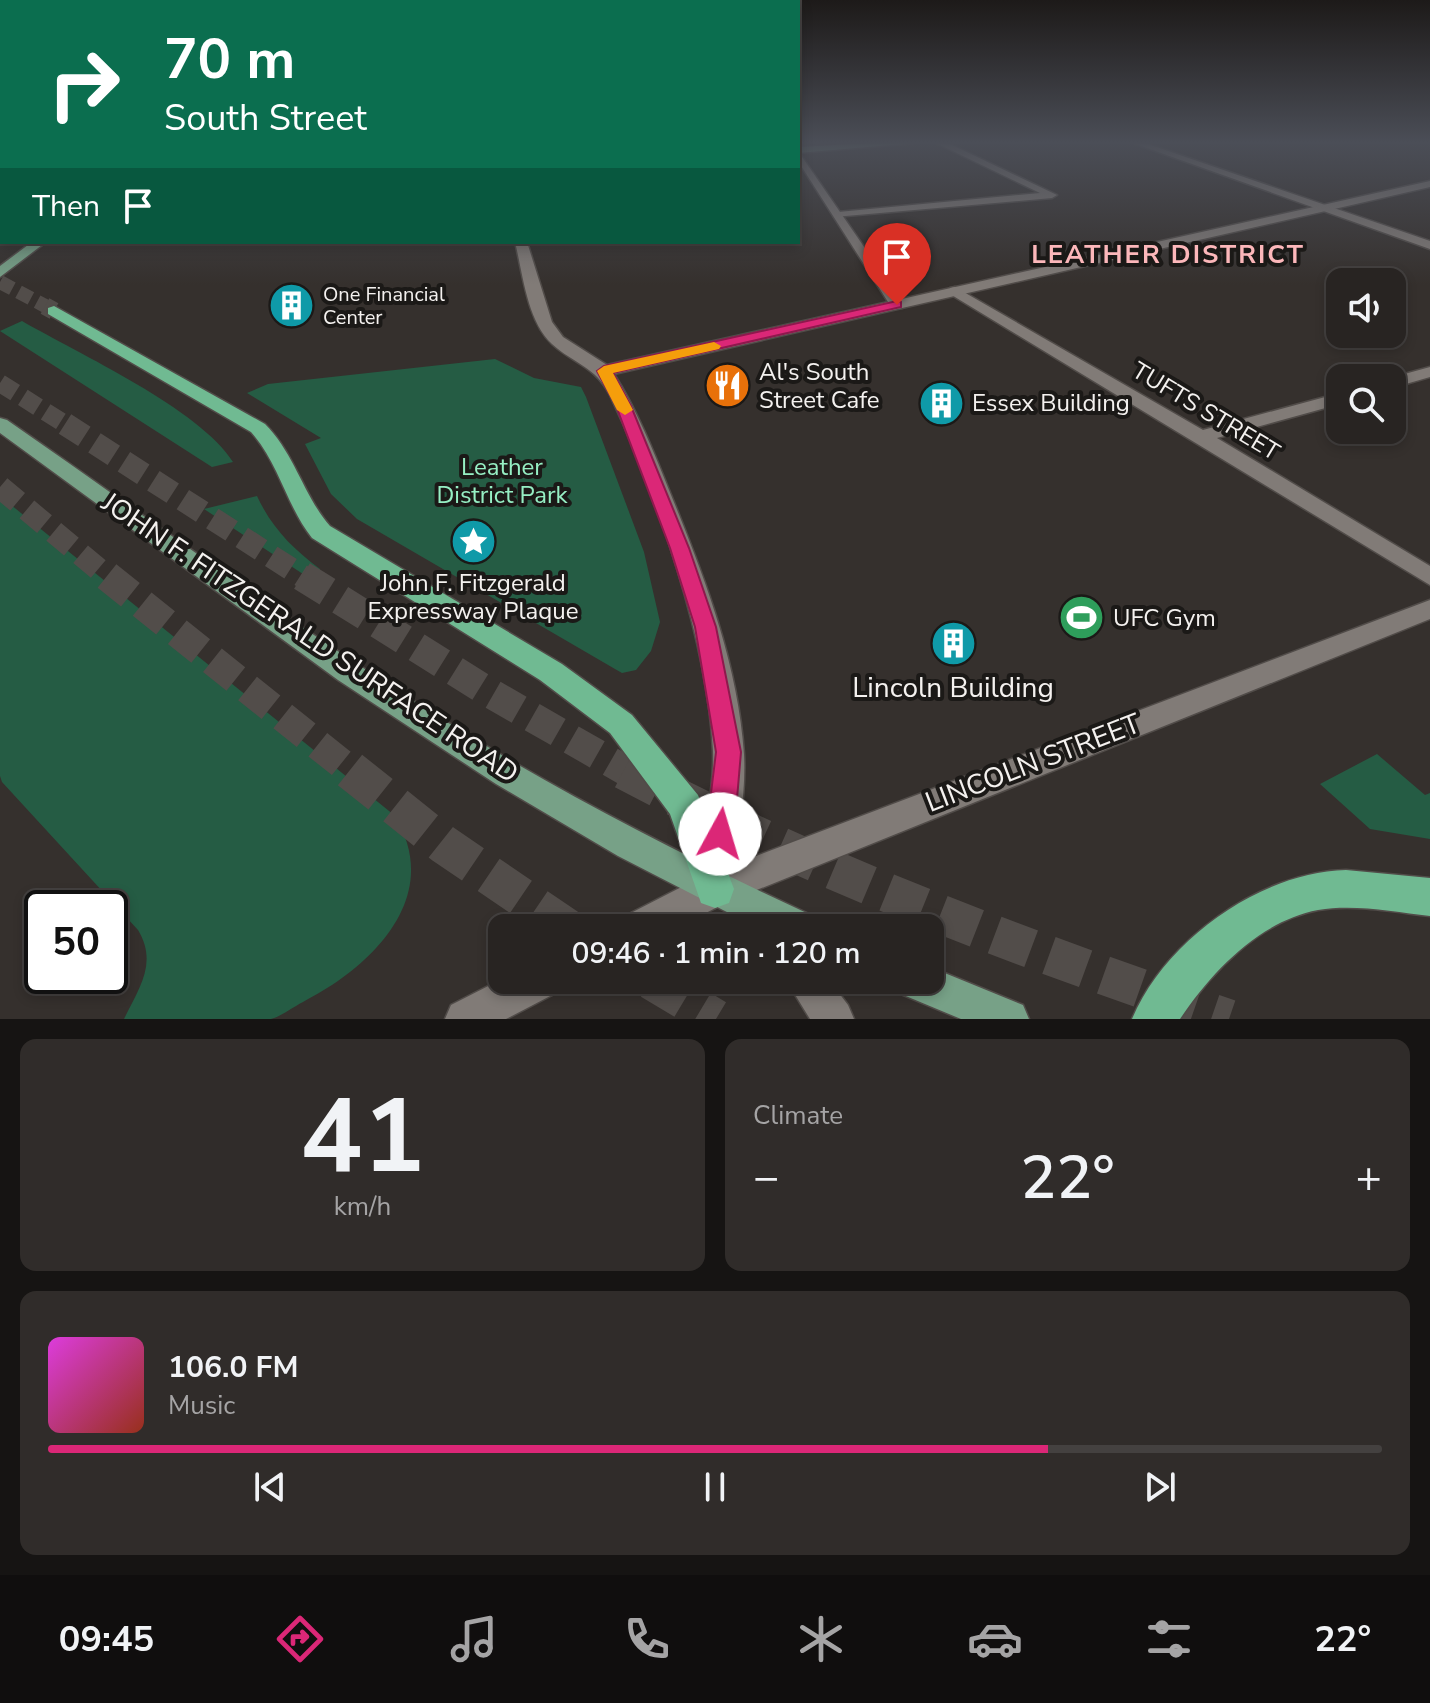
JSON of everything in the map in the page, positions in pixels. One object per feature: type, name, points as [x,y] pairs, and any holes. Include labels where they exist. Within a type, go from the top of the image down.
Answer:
[{"type":"highway","points":[[54,311],[258,428],[281,451],[302,508],[321,532],[551,672],[621,724],[685,806],[715,889]]},
{"type":"highway","points":[[1154,1019],[1178,982],[1220,943],[1268,906],[1320,891],[1372,891],[1430,897]]},
{"type":"main road","points":[[822,191],[897,305]]},
{"type":"main road","points":[[838,215],[1052,195],[1043,191]]},
{"type":"main road","points":[[1275,191],[1430,245]]},
{"type":"main road","points":[[604,371],[1401,191]]},
{"type":"main road","points":[[0,273],[37,244]]},
{"type":"main road","points":[[522,244],[544,323],[557,340],[604,371],[623,406],[680,548],[705,627],[728,752],[715,889],[740,914]]},
{"type":"main road","name":"TUFTS STREET","points":[[955,291],[1357,530],[1430,577]]},
{"type":"main road","points":[[1406,379],[1430,372]]},
{"type":"main road","points":[[1199,437],[1326,402]]},
{"type":"main road","name":"JOHN F. FITZGERALD SURFACE ROAD","points":[[0,424],[280,625],[466,750],[609,833],[768,914]]},
{"type":"main road","name":"LINCOLN STREET","points":[[667,914],[715,889],[1430,609]]},
{"type":"main road","points":[[944,992],[1009,1019]]},
{"type":"main road","points":[[465,1019],[513,994]]},
{"type":"main road","points":[[815,994],[834,1019]]},
{"type":"green space","points":[[22,321],[167,403],[217,442],[233,462],[212,467],[0,331]]},
{"type":"green space","name":"Leather District Park","points":[[495,359],[534,378],[581,387],[586,397],[644,552],[660,622],[651,651],[636,670],[622,673],[357,519],[331,494],[305,444],[321,438],[247,393],[268,384]]},
{"type":"green space","points":[[0,496],[394,815],[408,845],[411,873],[406,901],[394,926],[376,949],[329,987],[283,1014],[271,1019],[124,1019],[140,986],[146,964],[144,942],[128,919],[128,890],[101,890],[2,782]]},
{"type":"green space","points":[[257,496],[284,537],[320,569],[318,574],[306,576],[204,509]]},
{"type":"green space","points":[[1377,754],[1425,795],[1430,793],[1430,839],[1370,829],[1320,784]]},
{"type":"tunnel","points":[[0,282],[49,308]]},
{"type":"tunnel","points":[[45,306],[54,311]]},
{"type":"tunnel","points":[[0,383],[68,426]]},
{"type":"tunnel","points":[[65,424],[305,578]]},
{"type":"tunnel","points":[[0,487],[109,578]]},
{"type":"tunnel","points":[[107,576],[352,772]]},
{"type":"tunnel","points":[[302,576],[490,693],[628,772]]},
{"type":"tunnel","points":[[350,770],[443,844],[546,914]]},
{"type":"tunnel","points":[[624,770],[771,842],[921,906],[1074,965],[1229,1019]]},
{"type":"tunnel","points":[[674,994],[716,1019]]},
{"type":"slow traffic","points":[[625,410],[604,371],[714,346]]},
{"type":"place","name":"One Financial Center","points":[[292,306]]},
{"type":"place","name":"Al's South Street Cafe","points":[[728,386]]},
{"type":"place","name":"Essex Building","points":[[941,403]]},
{"type":"place","name":"John F. Fitzgerald Expressway Plaque","points":[[473,541]]},
{"type":"place","name":"UFC Gym","points":[[1082,618]]},
{"type":"place","name":"Lincoln Building","points":[[953,643]]},
{"type":"district","name":"LEATHER DISTRICT","points":[[1168,254]]},
{"type":"route","points":[[720,834],[728,752],[705,627],[680,548],[618,394],[604,371],[897,305]]}]
